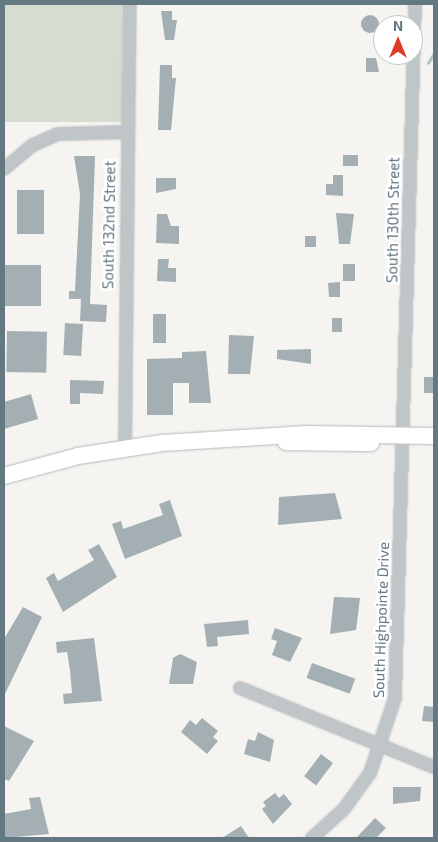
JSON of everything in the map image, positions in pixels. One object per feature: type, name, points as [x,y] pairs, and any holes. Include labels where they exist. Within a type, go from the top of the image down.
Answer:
[{"type":"main road","points":[[4,476],[125,446],[269,439],[335,446],[405,437],[434,436]]},
{"type":"street","name":"South 132nd Street","points":[[125,446],[127,132],[130,4]]},
{"type":"street","name":"South 130th Street","points":[[405,437],[415,4]]},
{"type":"street","points":[[4,169],[33,145],[58,134],[127,132]]},
{"type":"street","name":"South Highpointe Drive","points":[[312,838],[353,798],[382,746],[396,690],[405,437]]},
{"type":"street","points":[[240,688],[434,767]]},
{"type":"shaded area","points":[[4,4],[122,4],[122,122],[4,122]]},
{"type":"building","points":[[161,11],[172,11],[172,20],[177,20],[174,40],[165,40]]},
{"type":"building","points":[[366,15],[373,15],[373,33],[366,33],[361,28],[361,20]]},
{"type":"building","points":[[366,58],[373,58],[373,65],[378,65],[379,72],[366,72]]},
{"type":"building","points":[[160,65],[172,65],[172,78],[176,78],[171,130],[158,130]]},
{"type":"building","points":[[343,155],[358,155],[358,166],[343,166]]},
{"type":"building","points":[[74,156],[95,156],[90,304],[107,305],[106,322],[80,321],[81,299],[69,299],[69,291],[75,291],[80,194]]},
{"type":"building","points":[[333,175],[343,175],[343,196],[326,195],[326,184],[333,184]]},
{"type":"building","points":[[156,178],[176,178],[176,189],[156,193]]},
{"type":"building","points":[[17,190],[44,190],[44,234],[17,234]]},
{"type":"building","points":[[336,213],[354,214],[350,244],[339,244]]},
{"type":"building","points":[[157,214],[167,214],[171,226],[179,226],[179,244],[156,243]]},
{"type":"building","points":[[305,236],[316,236],[316,247],[305,247]]},
{"type":"building","points":[[158,259],[169,259],[168,268],[176,268],[176,282],[157,281]]},
{"type":"building","points":[[343,264],[355,264],[355,281],[343,281]]},
{"type":"building","points":[[4,265],[41,265],[41,306],[4,306]]},
{"type":"building","points":[[340,282],[340,297],[329,297],[328,283]]},
{"type":"building","points":[[153,314],[166,314],[166,343],[153,343]]},
{"type":"building","points":[[332,318],[342,318],[342,332],[332,332]]},
{"type":"building","points":[[65,323],[83,324],[81,356],[63,355]]},
{"type":"building","points":[[7,331],[47,332],[46,373],[6,372]]},
{"type":"building","points":[[229,335],[254,336],[250,374],[228,374]]},
{"type":"building","points":[[311,349],[311,364],[277,359],[277,350]]},
{"type":"building","points":[[206,351],[211,403],[189,403],[189,383],[173,383],[173,415],[147,415],[147,359],[182,358],[182,352]]},
{"type":"building","points":[[424,377],[434,377],[434,393],[424,393]]},
{"type":"building","points":[[70,380],[104,381],[103,394],[80,393],[80,404],[70,404]]},
{"type":"building","points":[[31,394],[38,419],[4,429],[4,402]]},
{"type":"building","points":[[335,493],[342,519],[278,525],[279,497]]},
{"type":"building","points":[[170,500],[182,536],[125,559],[112,524],[121,521],[123,529],[163,515],[159,504]]},
{"type":"building","points":[[99,544],[117,577],[63,612],[46,578],[54,573],[58,581],[94,560],[88,550]]},
{"type":"building","points":[[334,597],[360,598],[356,630],[330,634]]},
{"type":"building","points":[[23,607],[42,617],[4,696],[4,639]]},
{"type":"building","points":[[248,620],[249,634],[217,637],[218,646],[207,647],[204,624]]},
{"type":"building","points":[[275,628],[302,638],[290,662],[272,655],[277,641],[271,639]]},
{"type":"building","points":[[94,638],[102,701],[64,704],[63,694],[72,693],[70,670],[67,652],[57,653],[56,642]]},
{"type":"building","points":[[180,654],[197,662],[193,684],[169,684],[173,658]]},
{"type":"building","points":[[312,663],[355,679],[350,694],[307,678]]},
{"type":"building","points":[[424,706],[434,707],[434,722],[422,721]]},
{"type":"building","points":[[202,718],[218,731],[213,737],[218,741],[207,754],[181,732],[190,720],[196,725]]},
{"type":"building","points":[[4,726],[34,741],[9,781],[4,779]]},
{"type":"building","points":[[258,732],[274,740],[270,762],[244,754],[248,739],[255,741]]},
{"type":"building","points":[[321,754],[333,763],[316,785],[304,776]]},
{"type":"building","points":[[393,787],[421,787],[420,801],[393,804]]},
{"type":"building","points":[[275,793],[279,798],[284,794],[292,804],[273,824],[262,809],[266,806],[263,802]]},
{"type":"building","points":[[40,797],[49,834],[4,838],[4,814],[31,809],[29,798]]},
{"type":"building","points":[[375,818],[386,828],[376,838],[356,838]]},
{"type":"building","points":[[241,826],[249,838],[222,838]]},
{"type":"waterway","points":[[428,63],[434,53]]}]
